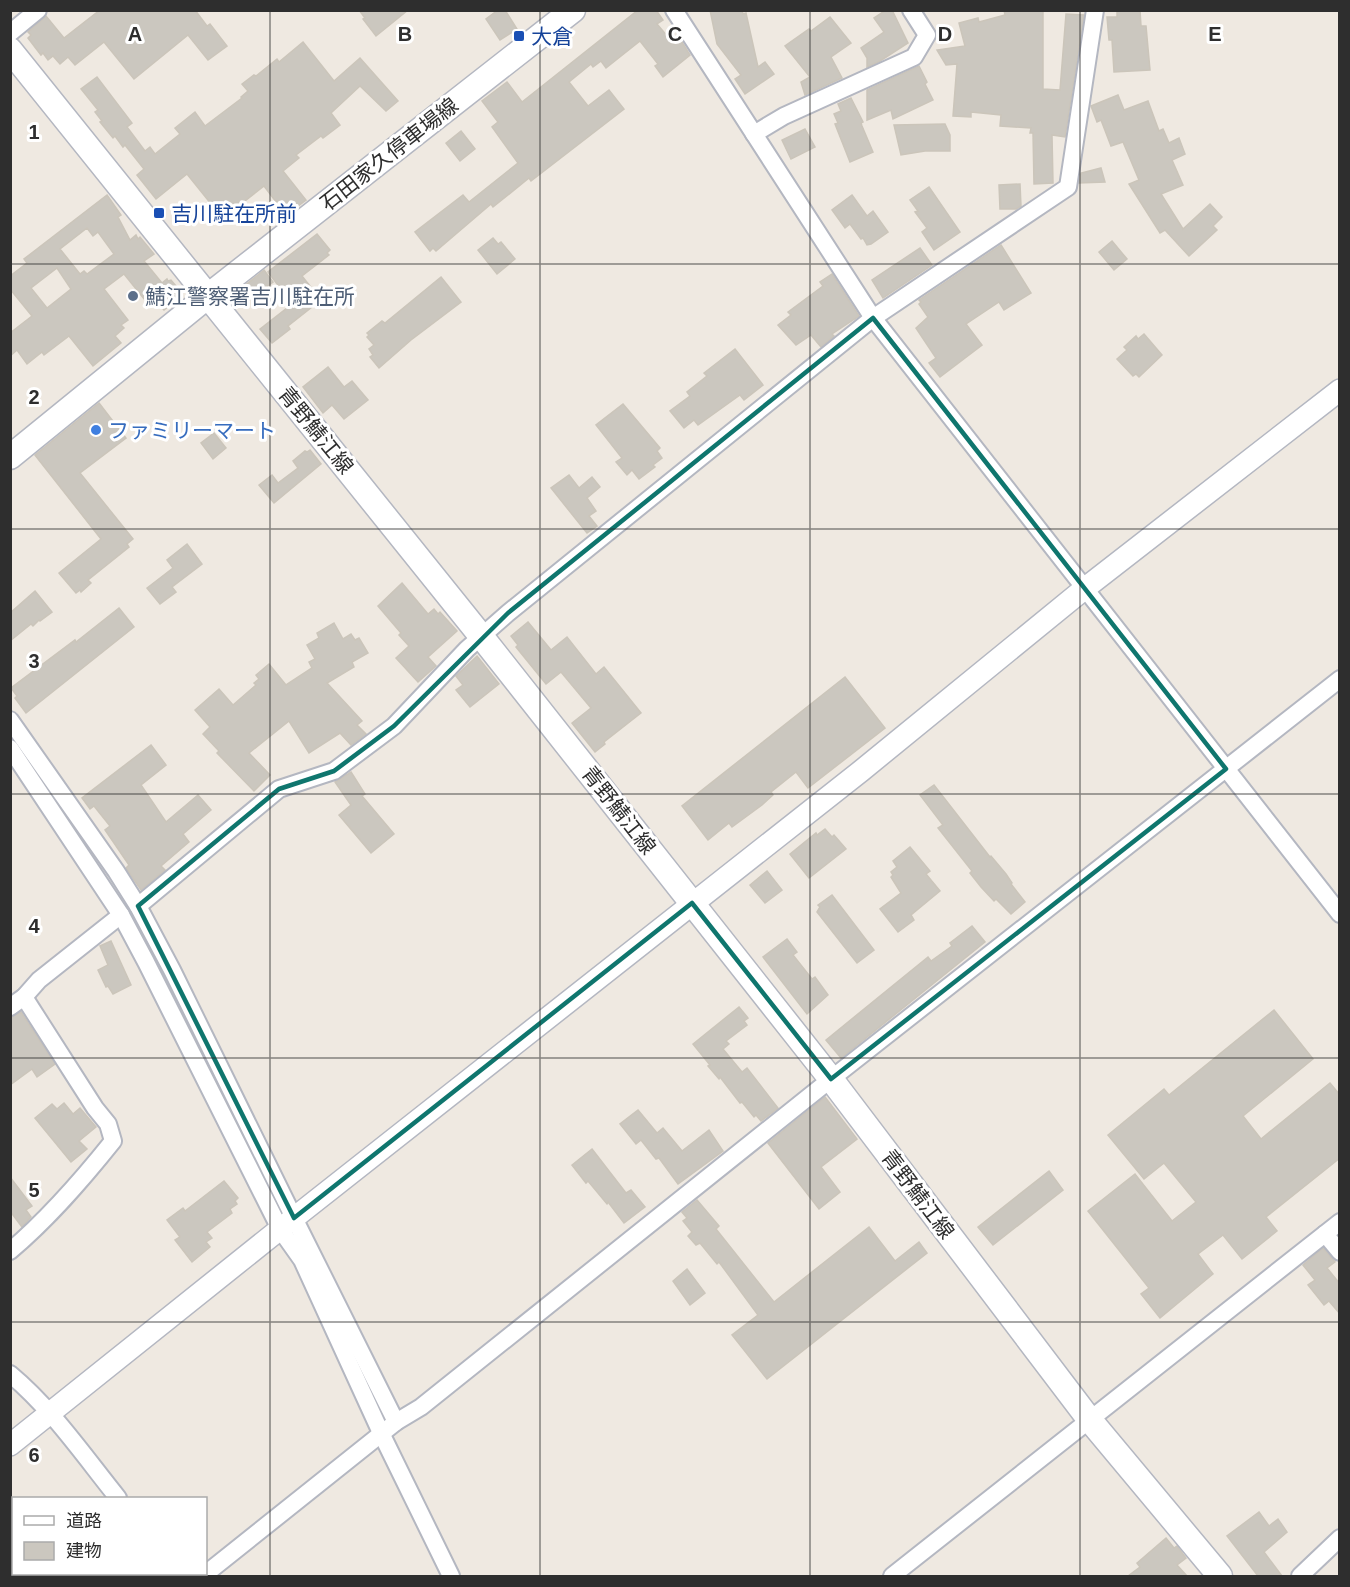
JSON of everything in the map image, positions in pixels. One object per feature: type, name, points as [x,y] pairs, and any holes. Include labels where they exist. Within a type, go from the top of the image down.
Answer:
[{"type":"main road","name":"石田家久停車場線","points":[[10,457],[208,296],[573,10]]},
{"type":"main road","name":"青野鯖江線","points":[[10,50],[481,636],[831,1079],[1089,1419],[1220,1576]]},
{"type":"street","points":[[10,33],[38,10]]},
{"type":"street","points":[[674,10],[873,318],[1340,914]]},
{"type":"street","points":[[754,134],[784,116],[914,57],[927,35],[911,10]]},
{"type":"street","points":[[138,906],[279,789],[334,771],[394,726],[481,636],[517,605],[873,318],[1068,188],[1095,10]]},
{"type":"street","points":[[10,1445],[287,1223],[870,764],[1084,589],[1340,390]]},
{"type":"street","points":[[207,1573],[396,1422],[422,1407],[831,1079],[1340,679]]},
{"type":"street","points":[[10,720],[116,871],[138,906],[172,970],[382,1435],[451,1576]]},
{"type":"street","points":[[10,748],[121,915],[396,1422]]},
{"type":"street","points":[[10,1251],[42,1224],[78,1185],[113,1141],[108,1124],[17,1002],[39,980],[121,915]]},
{"type":"street","points":[[892,1576],[1340,1222]]},
{"type":"street","points":[[1325,1234],[1340,1252]]},
{"type":"street","points":[[10,1374],[23,1384],[50,1414],[117,1497]]},
{"type":"street","points":[[1300,1576],[1340,1538]]},
{"type":"highlighted area","points":[[873,318],[1226,769],[831,1079],[692,903],[294,1218],[138,906],[279,789],[334,771],[394,726],[508,613]]},
{"type":"building","points":[[100,10],[195,10],[207,26],[210,24],[227,46],[208,60],[188,35],[134,79],[104,42],[75,65],[68,57],[60,64],[53,56],[48,60],[43,53],[41,55],[28,38],[31,35],[28,32],[46,16],[64,38]]},
{"type":"building","points":[[359,10],[408,10],[376,36]]},
{"type":"building","points":[[498,10],[505,10],[517,29],[500,40],[486,19]]},
{"type":"building","points":[[638,10],[656,10],[663,20],[657,24],[674,44],[680,39],[690,55],[663,77],[655,66],[658,64],[640,41],[606,68],[601,61],[593,67],[591,64],[569,82],[588,106],[609,90],[624,109],[531,181],[529,178],[493,207],[491,204],[436,251],[433,248],[430,251],[415,232],[463,195],[469,202],[518,163],[492,127],[498,122],[482,101],[507,82],[522,102]]},
{"type":"building","points":[[710,10],[742,10],[743,14],[746,13],[758,67],[765,62],[774,74],[745,94],[735,79],[741,75],[717,44]]},
{"type":"building","points":[[886,10],[892,10],[908,43],[867,67],[867,58],[861,48],[884,32],[874,18]]},
{"type":"building","points":[[1004,10],[1043,10],[1043,89],[1060,90],[1066,14],[1084,15],[1065,137],[1052,135],[1053,183],[1034,184],[1031,128],[1000,126],[1001,115],[971,112],[971,117],[953,116],[957,64],[946,65],[937,50],[965,46],[959,23],[978,18],[979,22],[1005,15]]},
{"type":"building","points":[[1117,10],[1140,10],[1141,26],[1146,26],[1150,70],[1114,72],[1112,40],[1109,40],[1107,17],[1117,17]]},
{"type":"building","points":[[830,17],[851,43],[831,57],[842,78],[805,95],[801,82],[810,77],[785,46]]},
{"type":"building","points":[[303,42],[334,81],[360,58],[398,101],[386,111],[360,86],[331,113],[340,125],[296,155],[299,158],[283,171],[306,200],[286,215],[264,186],[226,216],[224,213],[220,215],[187,174],[156,199],[137,175],[144,169],[125,145],[123,147],[115,136],[113,138],[100,122],[102,121],[95,112],[98,110],[81,89],[97,77],[132,123],[127,127],[145,151],[150,147],[155,154],[180,134],[175,128],[195,112],[205,126],[242,98],[248,91],[242,84],[277,59],[279,62]]},
{"type":"building","points":[[919,66],[933,100],[893,119],[891,110],[867,120],[867,90]]},
{"type":"building","points":[[1118,95],[1124,110],[1148,101],[1159,131],[1163,129],[1169,143],[1179,138],[1185,154],[1172,160],[1183,185],[1161,194],[1183,229],[1210,204],[1222,217],[1213,226],[1217,230],[1189,256],[1165,230],[1160,233],[1129,184],[1139,180],[1123,142],[1111,146],[1101,120],[1097,122],[1091,106]]},
{"type":"building","points":[[851,98],[863,122],[862,126],[873,152],[850,162],[835,124],[838,123],[834,114],[841,111],[838,104]]},
{"type":"building","points":[[945,124],[950,135],[950,151],[925,151],[901,155],[894,125]]},
{"type":"building","points":[[805,129],[815,147],[791,159],[782,140]]},
{"type":"building","points":[[461,131],[475,149],[460,161],[446,143]]},
{"type":"building","points":[[1101,168],[1105,182],[1079,183],[1081,173]]},
{"type":"building","points":[[1020,184],[1021,206],[1016,209],[1000,209],[999,185]]},
{"type":"building","points":[[929,187],[960,232],[934,250],[922,232],[927,228],[915,212],[918,211],[910,200]]},
{"type":"building","points":[[107,195],[121,215],[118,217],[130,240],[136,235],[138,239],[140,237],[154,254],[144,261],[162,283],[167,279],[171,280],[181,292],[179,294],[181,297],[164,310],[156,300],[149,305],[124,274],[104,289],[128,320],[121,325],[124,328],[115,336],[121,343],[93,366],[69,336],[44,355],[42,352],[27,364],[17,350],[10,356],[10,333],[32,316],[10,289],[10,276],[27,263],[24,259]],"holes":[[[87,228],[93,236],[98,232],[114,254],[87,274],[84,271],[80,274],[60,249]],[[57,268],[71,289],[47,308],[31,288]]]},
{"type":"building","points":[[852,195],[867,216],[873,211],[888,232],[871,244],[867,245],[850,224],[845,228],[832,210]]},
{"type":"building","points":[[317,234],[330,250],[327,253],[329,255],[302,276],[321,300],[288,326],[290,329],[272,343],[260,329],[292,304],[268,272]]},
{"type":"building","points":[[493,238],[498,244],[501,242],[515,259],[497,274],[478,250]]},
{"type":"building","points":[[1112,241],[1127,259],[1114,270],[1099,252]]},
{"type":"building","points":[[1001,245],[1031,293],[1004,310],[999,302],[966,324],[982,345],[940,377],[929,363],[936,358],[916,328],[928,317],[919,304],[921,302],[919,300]]},
{"type":"building","points":[[920,248],[932,265],[883,298],[872,280]]},
{"type":"building","points":[[264,270],[273,282],[245,303],[237,292]]},
{"type":"building","points":[[832,274],[859,316],[832,334],[834,336],[821,347],[811,335],[796,345],[778,325],[791,315],[788,312],[823,286],[820,282]]},
{"type":"building","points":[[441,277],[461,302],[379,368],[370,357],[373,355],[369,349],[374,345],[367,337],[369,335],[367,333],[382,321],[385,323]]},
{"type":"building","points":[[1144,334],[1162,355],[1139,377],[1136,374],[1133,376],[1117,359],[1127,350],[1124,347],[1136,336],[1138,339]]},
{"type":"building","points":[[735,349],[763,385],[744,400],[740,395],[698,425],[694,420],[684,428],[670,411],[690,396],[687,392],[707,376],[704,373]]},
{"type":"building","points":[[328,367],[344,387],[352,381],[368,400],[344,419],[332,405],[323,413],[303,387]]},
{"type":"building","points":[[99,403],[126,438],[80,473],[133,539],[127,544],[129,547],[88,580],[91,583],[81,592],[80,590],[76,593],[59,573],[101,539],[35,455]]},
{"type":"building","points":[[623,404],[660,448],[657,451],[662,458],[653,465],[655,467],[639,479],[632,470],[627,475],[616,462],[622,458],[596,425]]},
{"type":"building","points":[[214,433],[226,448],[213,459],[201,443]]},
{"type":"building","points":[[310,450],[321,464],[274,503],[259,485],[272,475],[278,483],[298,468],[293,461],[305,451]]},
{"type":"building","points":[[569,475],[579,488],[592,477],[600,487],[587,498],[596,511],[589,516],[597,526],[587,533],[551,488]]},
{"type":"building","points":[[187,544],[202,564],[172,587],[176,592],[160,604],[147,588],[173,568],[167,560]]},
{"type":"building","points":[[402,583],[428,614],[434,609],[438,614],[440,612],[457,631],[428,657],[436,666],[418,682],[396,658],[409,646],[378,606]]},
{"type":"building","points":[[35,591],[52,612],[33,626],[31,624],[10,641],[10,613]]},
{"type":"building","points":[[119,608],[134,627],[26,713],[11,688]]},
{"type":"building","points":[[528,622],[551,650],[567,637],[596,674],[604,667],[641,713],[604,742],[605,744],[595,752],[572,723],[591,708],[561,672],[546,684],[516,647],[518,645],[511,636]]},
{"type":"building","points":[[334,623],[343,639],[351,634],[355,640],[359,638],[368,653],[352,662],[354,667],[327,683],[362,721],[357,725],[366,734],[351,745],[340,733],[309,753],[289,721],[249,753],[270,775],[254,791],[217,753],[219,751],[203,734],[210,727],[195,710],[219,689],[233,705],[256,685],[254,683],[259,679],[256,675],[269,664],[286,685],[312,668],[309,662],[315,659],[307,645],[319,638],[317,633]]},
{"type":"building","points":[[477,656],[499,684],[470,707],[456,690],[463,685],[456,676]]},
{"type":"building","points":[[845,677],[885,728],[808,788],[796,772],[771,792],[773,795],[762,805],[732,827],[729,823],[708,840],[682,806]]},
{"type":"building","points":[[151,745],[166,765],[141,785],[166,822],[198,795],[211,810],[183,834],[189,842],[161,866],[165,870],[141,890],[126,868],[129,865],[105,830],[110,826],[94,806],[90,809],[82,798]]},
{"type":"building","points":[[351,772],[365,794],[362,796],[394,834],[371,853],[339,815],[351,805],[335,782]]},
{"type":"building","points":[[934,785],[1006,874],[1025,902],[1011,914],[981,887],[970,873],[972,871],[938,828],[943,825],[920,795]]},
{"type":"building","points":[[825,829],[832,837],[834,835],[846,849],[809,878],[790,854],[816,833],[817,835]]},
{"type":"building","points":[[910,847],[930,871],[926,874],[940,891],[911,915],[914,920],[898,932],[880,909],[901,893],[891,877],[893,875],[891,872],[897,867],[893,861]]},
{"type":"building","points":[[767,871],[782,890],[765,903],[750,885]]},
{"type":"building","points":[[832,895],[874,950],[857,963],[817,912],[820,907],[818,905]]},
{"type":"building","points":[[972,926],[985,942],[841,1058],[826,1040],[928,957],[931,961],[952,946],[950,943]]},
{"type":"building","points":[[787,939],[797,952],[793,955],[812,979],[815,977],[828,995],[807,1014],[763,957]]},
{"type":"building","points":[[111,941],[131,985],[113,994],[108,986],[106,987],[98,970],[108,965],[100,946]]},
{"type":"building","points":[[739,1007],[748,1018],[744,1021],[747,1025],[726,1041],[729,1044],[723,1049],[742,1072],[747,1068],[778,1108],[761,1121],[756,1115],[754,1117],[742,1102],[740,1103],[720,1077],[719,1079],[708,1066],[710,1065],[693,1044]]},
{"type":"building","points":[[1274,1010],[1313,1059],[1243,1116],[1261,1139],[1330,1083],[1340,1095],[1340,1158],[1266,1217],[1277,1231],[1242,1259],[1223,1235],[1198,1254],[1213,1274],[1160,1318],[1141,1294],[1149,1288],[1088,1211],[1135,1174],[1172,1221],[1196,1202],[1164,1163],[1144,1179],[1108,1135],[1164,1089],[1169,1095]]},
{"type":"building","points":[[21,1012],[55,1064],[37,1077],[32,1069],[10,1085],[10,1018]]},
{"type":"building","points":[[825,1097],[857,1139],[821,1167],[840,1192],[819,1209],[768,1143]]},
{"type":"building","points":[[64,1103],[73,1114],[80,1108],[96,1127],[79,1141],[87,1149],[71,1162],[35,1118],[52,1104],[57,1109]]},
{"type":"building","points":[[638,1110],[657,1133],[663,1128],[682,1151],[709,1130],[723,1151],[678,1184],[659,1158],[656,1159],[641,1140],[636,1144],[620,1124]]},
{"type":"building","points":[[592,1149],[626,1193],[631,1190],[645,1207],[624,1223],[608,1202],[607,1204],[588,1181],[586,1183],[572,1165]]},
{"type":"building","points":[[1049,1171],[1063,1190],[993,1245],[978,1227]]},
{"type":"building","points":[[10,1177],[32,1206],[26,1210],[31,1217],[22,1227],[10,1211]]},
{"type":"building","points":[[224,1181],[238,1198],[235,1201],[237,1204],[230,1209],[232,1213],[207,1232],[212,1238],[206,1242],[210,1247],[192,1262],[175,1240],[180,1237],[167,1220],[183,1208],[185,1211]]},
{"type":"building","points":[[697,1200],[719,1226],[716,1229],[774,1302],[869,1227],[895,1261],[919,1242],[927,1253],[767,1379],[732,1335],[758,1315],[719,1262],[717,1264],[700,1243],[696,1245],[688,1236],[692,1232],[683,1221],[687,1218],[682,1212]]},
{"type":"building","points":[[1323,1248],[1335,1262],[1327,1268],[1340,1284],[1340,1314],[1329,1301],[1324,1305],[1308,1285],[1315,1280],[1303,1265]]},
{"type":"building","points":[[687,1269],[705,1293],[690,1305],[673,1281]]},
{"type":"building","points":[[1259,1512],[1269,1526],[1278,1519],[1287,1532],[1264,1552],[1282,1576],[1258,1576],[1227,1536]]},
{"type":"building","points":[[1166,1538],[1174,1548],[1177,1546],[1186,1558],[1177,1565],[1187,1576],[1128,1576],[1140,1567],[1137,1563]]},
{"type":"place","name":"大倉","points":[[519,36]]},
{"type":"place","name":"吉川駐在所前","points":[[159,213]]},
{"type":"place","name":"鯖江警察署吉川駐在所","points":[[133,296]]},
{"type":"place","name":"ファミリーマート","points":[[96,430]]}]
